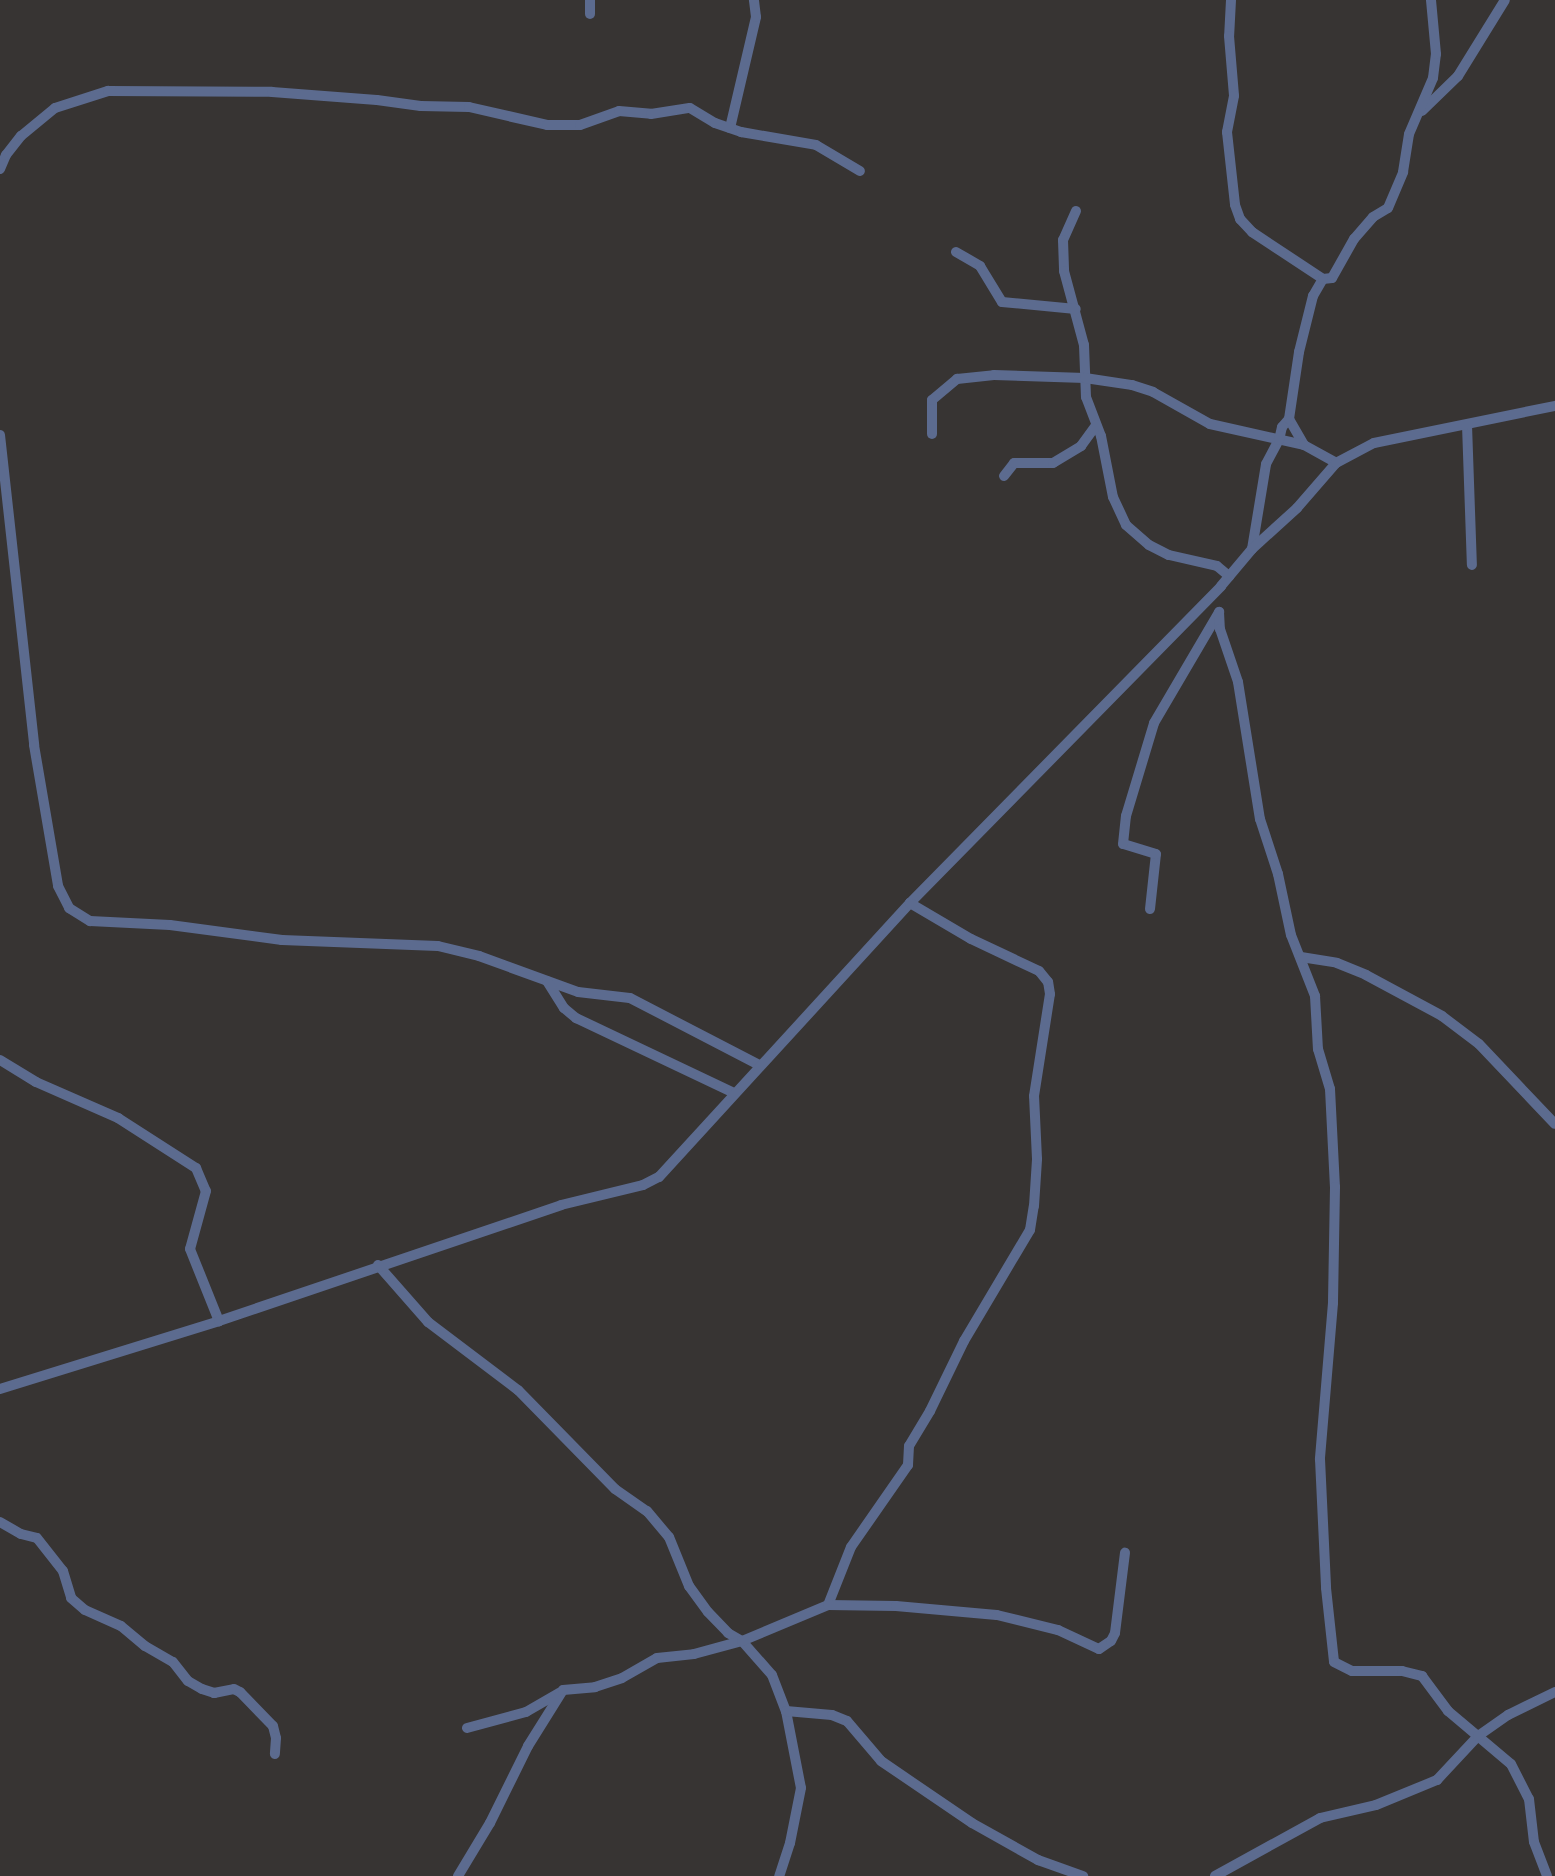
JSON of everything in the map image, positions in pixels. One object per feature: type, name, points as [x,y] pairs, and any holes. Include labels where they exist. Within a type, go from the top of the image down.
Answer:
[{"type":"street","points":[[590,0],[590,14]]},
{"type":"street","points":[[730,128],[756,18],[754,0]]},
{"type":"street","points":[[1231,0],[1229,36],[1234,96],[1227,132],[1235,205],[1240,219],[1252,232],[1323,279],[1332,278],[1354,239],[1373,217],[1388,208],[1404,172],[1409,134],[1420,113],[1435,67],[1431,0]]},
{"type":"street","points":[[1420,113],[1458,76],[1505,0]]},
{"type":"street","points":[[0,169],[6,155],[21,136],[55,108],[108,91],[272,92],[421,106],[469,107],[547,125],[580,125],[619,111],[651,114],[690,108],[715,123],[741,132],[816,145],[860,171]]},
{"type":"street","points":[[1076,211],[1063,240],[1064,271],[1084,345],[1086,397],[1096,425],[1113,497],[1126,525],[1149,545],[1170,555],[1217,566],[1229,576]]},
{"type":"street","points":[[956,252],[980,266],[1002,302],[1076,309]]},
{"type":"street","points":[[1252,549],[1266,464],[1279,440],[1282,427],[1289,418],[1307,314],[1323,279]]},
{"type":"street","points":[[932,434],[932,400],[957,379],[994,374],[1085,378],[1132,385],[1153,392],[1210,424],[1304,445],[1336,463]]},
{"type":"street","points":[[0,1390],[219,1321],[561,1205],[643,1185],[659,1177],[677,1161],[759,1065],[817,1007],[910,902],[1221,586],[1252,549],[1297,508],[1336,463],[1374,443],[1555,406]]},
{"type":"street","points":[[1289,418],[1304,445]]},
{"type":"street","points":[[1004,475],[1014,463],[1053,463],[1081,446],[1096,425]]},
{"type":"street","points":[[1467,425],[1472,565]]},
{"type":"street","points":[[0,435],[34,745],[58,886],[69,908],[90,921],[170,925],[282,940],[438,946],[479,956],[579,992],[630,998],[759,1065]]},
{"type":"street","points":[[1221,586],[1220,629],[1238,682],[1260,819],[1278,874],[1291,935],[1315,996],[1318,1049],[1330,1089],[1333,1303],[1320,1459],[1326,1588],[1334,1662],[1352,1671],[1402,1671],[1422,1676],[1442,1704],[1511,1764],[1529,1799],[1534,1842],[1547,1876]]},
{"type":"street","points":[[1150,909],[1156,854],[1123,844],[1126,816],[1154,723],[1219,612]]},
{"type":"street","points":[[828,1605],[852,1547],[908,1465],[909,1446],[930,1411],[970,1329],[1030,1230],[1034,1206],[1037,1159],[1034,1096],[1050,994],[1048,982],[1038,971],[971,939],[910,902]]},
{"type":"street","points":[[1301,957],[1337,963],[1366,975],[1442,1016],[1479,1044],[1555,1124]]},
{"type":"street","points":[[547,981],[564,1008],[576,1017],[734,1093]]},
{"type":"street","points":[[0,1060],[36,1082],[117,1118],[196,1168],[206,1191],[190,1249],[219,1321]]},
{"type":"street","points":[[378,1265],[428,1322],[518,1390],[615,1489],[647,1511],[669,1537],[689,1586],[708,1612],[728,1633],[742,1642],[772,1675],[786,1711],[801,1788],[790,1843],[779,1876]]},
{"type":"street","points":[[0,1522],[21,1534],[37,1538],[63,1571],[71,1598],[85,1610],[121,1626],[145,1646],[173,1662],[188,1681],[202,1689],[214,1693],[234,1689],[240,1692],[273,1726],[276,1738],[275,1754]]},
{"type":"street","points":[[467,1728],[526,1712],[562,1690],[595,1687],[622,1678],[657,1658],[694,1654],[742,1642],[828,1605],[895,1606],[998,1615],[1058,1630],[1099,1649],[1111,1641],[1115,1633],[1125,1553]]},
{"type":"street","points":[[458,1876],[491,1823],[528,1746],[562,1690]]},
{"type":"street","points":[[1215,1876],[1320,1818],[1376,1805],[1437,1780],[1478,1736],[1508,1714],[1555,1692]]},
{"type":"street","points":[[786,1711],[832,1715],[847,1721],[881,1760],[972,1823],[1038,1860],[1083,1876]]}]
